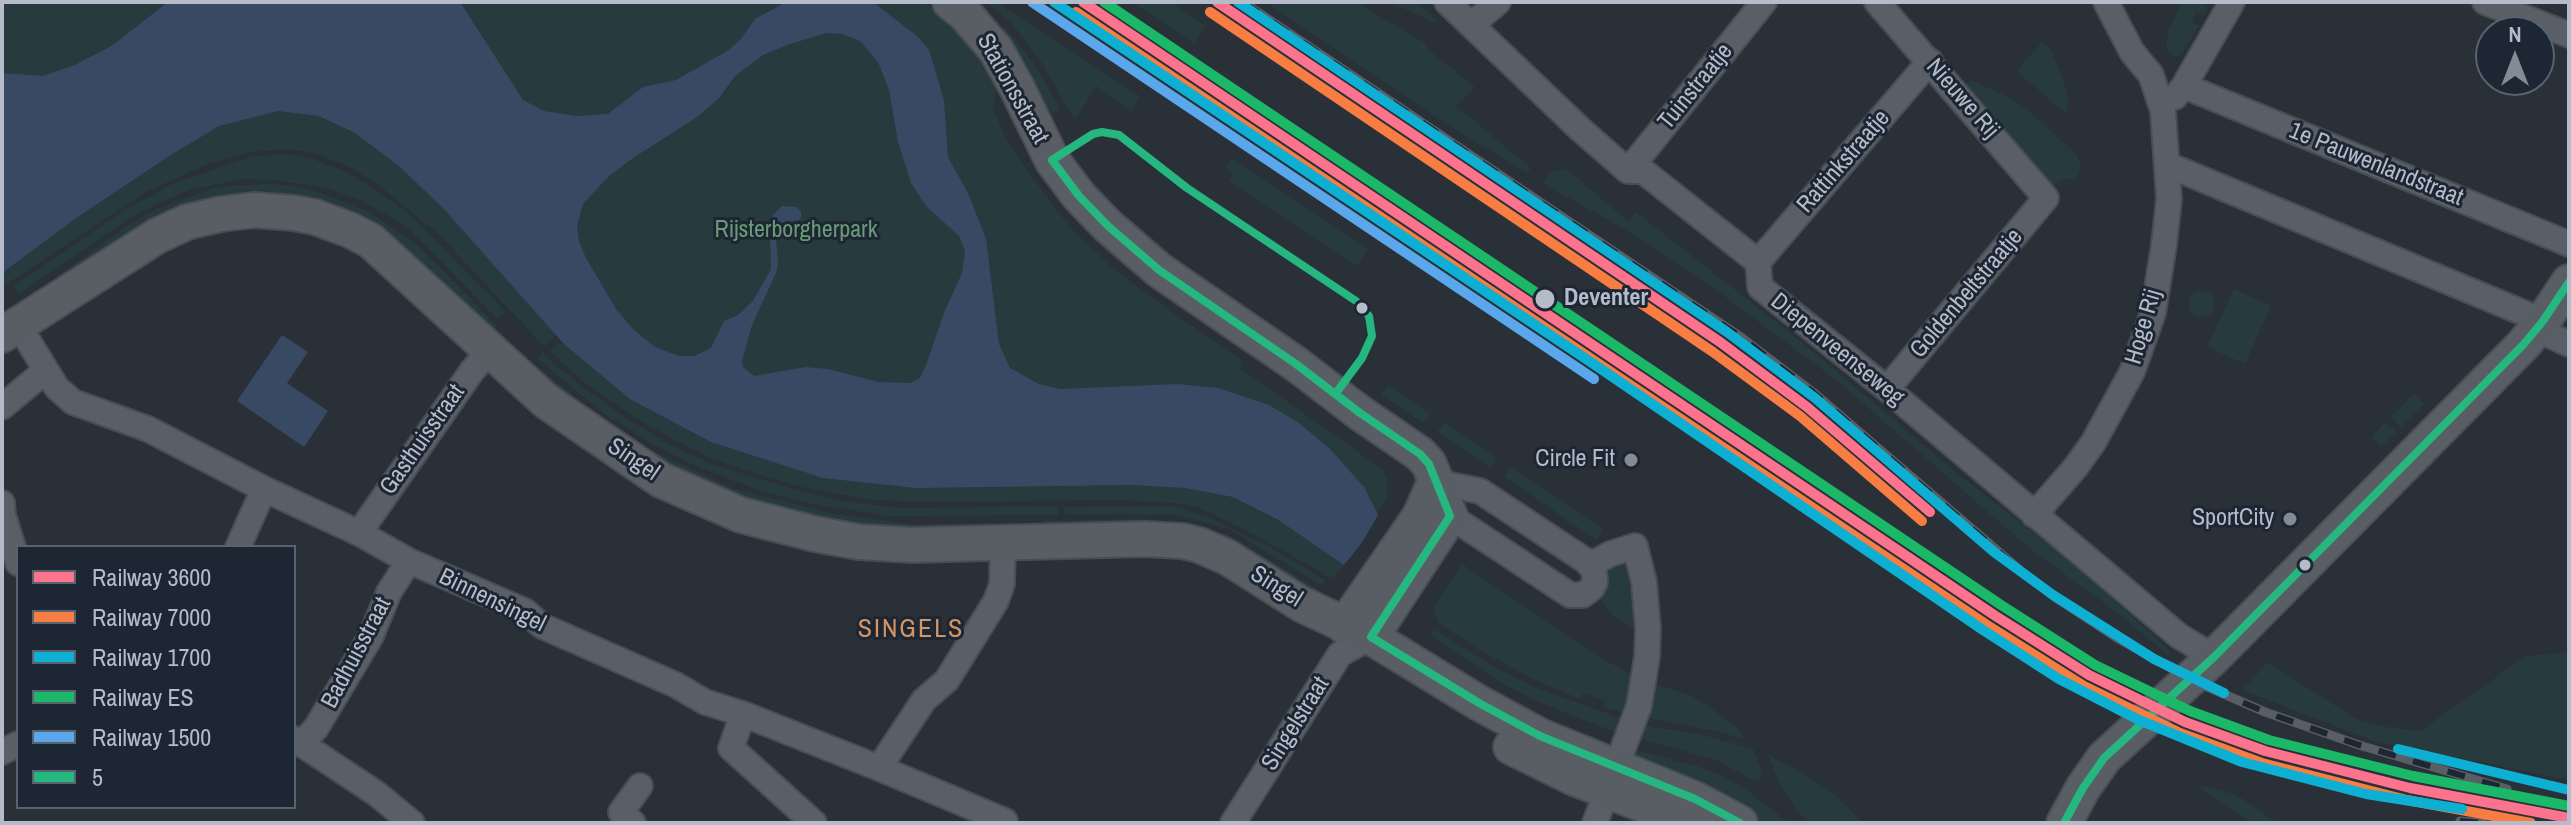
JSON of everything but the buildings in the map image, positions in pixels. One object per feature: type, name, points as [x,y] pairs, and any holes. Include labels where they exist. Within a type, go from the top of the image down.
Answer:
[{"type":"street","name":"Stationsstraat","points":[[950,2],[965,14],[996,50],[1052,160],[1079,196],[1108,226],[1159,270],[1413,448],[1429,464],[1450,516]]},
{"type":"street","name":"Diepenveenseweg","points":[[1447,2],[1628,171],[1643,171],[1758,262],[1760,287],[1887,389],[2179,636],[2210,654]]},
{"type":"street","points":[[1471,25],[1498,2]]},
{"type":"street","name":"Tuinstraatje","points":[[1628,171],[1764,2]]},
{"type":"street","name":"Nieuwe Rij","points":[[1877,2],[2046,198]]},
{"type":"street","name":"Hoge Rij","points":[[2034,515],[2093,443],[2132,372],[2153,313],[2160,272],[2169,199],[2163,111],[2151,75],[2132,52],[2106,2]]},
{"type":"street","points":[[2163,111],[2184,86],[2232,2]]},
{"type":"street","points":[[2485,2],[2569,35]]},
{"type":"street","name":"Rattinkstraatje","points":[[1758,262],[1930,61]]},
{"type":"street","name":"1e Pauwenlandstraat","points":[[2184,86],[2569,244]]},
{"type":"street","points":[[2168,165],[2557,326]]},
{"type":"street","name":"Goldenbeltstraatje","points":[[1887,389],[2046,198]]},
{"type":"street","name":"Singel","points":[[10,331],[174,228],[221,214],[254,210],[315,217],[371,241],[546,401],[661,480],[741,515],[859,542],[912,545],[1144,539],[1183,541],[1227,557],[1301,604],[1396,675],[1524,754],[1610,794]]},
{"type":"street","points":[[2086,823],[2121,763],[2227,667],[2557,326],[2569,282]]},
{"type":"street","points":[[2064,823],[2104,758],[2523,345],[2557,326]]},
{"type":"street","name":"Binnensingel","points":[[10,331],[57,388],[73,402],[148,429],[264,489],[359,533],[409,561],[525,611],[542,626],[676,685],[705,702],[879,768],[1004,822]]},
{"type":"street","name":"Gasthuisstraat","points":[[359,533],[472,371],[491,349]]},
{"type":"street","points":[[2,407],[45,371]]},
{"type":"street","points":[[1435,482],[1480,491],[1590,565],[1595,576],[1592,588],[1583,595],[1570,595],[1450,516],[1353,641],[1435,482]]},
{"type":"street","points":[[239,545],[264,489]]},
{"type":"street","points":[[2,503],[16,557]]},
{"type":"street","points":[[879,768],[924,700],[947,680],[996,601],[1002,584],[1003,543]]},
{"type":"street","points":[[1590,565],[1635,546],[1644,582],[1648,629],[1645,673],[1635,720],[1610,794],[1595,823]]},
{"type":"street","name":"Badhuisstraat","points":[[298,741],[316,728],[371,636],[389,592],[409,561]]},
{"type":"street","name":"Singel","points":[[1353,641],[1540,736],[1610,794]]},
{"type":"street","name":"Singelstraat","points":[[1233,823],[1353,641]]},
{"type":"street","points":[[743,714],[731,748],[814,823]]},
{"type":"street","points":[[298,741],[377,794],[412,823]]},
{"type":"street","points":[[1574,778],[1588,823]]},
{"type":"street","points":[[633,823],[621,812],[640,786]]},
{"type":"street","points":[[1610,794],[1640,803],[1693,811]]},
{"type":"street","points":[[1610,794],[1740,823]]},
{"type":"green space","name":"Rijsterborgherpark","points":[[2,2],[924,2],[958,29],[996,76],[993,108],[1004,134],[1068,225],[1109,265],[1244,362],[1240,368],[1382,469],[1387,479],[1387,496],[1359,547],[1331,578],[1198,507],[1121,500],[872,500],[806,488],[744,470],[712,459],[671,438],[629,414],[585,383],[550,351],[562,342],[557,335],[544,346],[437,233],[380,186],[348,166],[313,153],[287,149],[251,152],[210,163],[146,192],[2,287]]},
{"type":"green space","points":[[986,2],[997,2],[1140,96],[1132,112],[1097,86],[1077,117],[1073,117],[1042,63],[1010,21]]},
{"type":"green space","points":[[1131,2],[1171,2],[1206,26],[1194,43]]},
{"type":"green space","points":[[1266,2],[1355,2],[1427,44],[1426,48],[1475,87],[1456,106],[1531,168],[1527,173],[1443,122]]},
{"type":"green space","points":[[1390,2],[1417,2],[1441,25],[1398,6]]},
{"type":"green space","points":[[2182,2],[2207,2],[2205,6],[2208,7],[2204,16],[2196,12],[2191,22],[2199,26],[2183,52],[2176,57],[2166,49],[2168,31]]},
{"type":"green space","points":[[1005,27],[1037,68],[1059,110],[1040,119],[1027,71],[1003,29]]},
{"type":"green space","points":[[2042,42],[2050,48],[2062,76],[2068,97],[2067,114],[2016,71]]},
{"type":"green space","points":[[1973,81],[2009,97],[2028,110],[2078,156],[2081,168],[2077,179],[2065,179],[2052,185],[1960,85]]},
{"type":"green space","points":[[286,154],[310,158],[346,172],[408,213],[505,312],[497,319],[411,231],[387,215],[358,199],[326,188],[276,180],[244,179],[188,190],[133,216],[18,295],[13,286],[126,209],[172,184],[253,156]]},
{"type":"green space","points":[[1231,158],[1368,249],[1357,266],[1229,180],[1234,174],[1225,168]]},
{"type":"green space","points":[[1566,169],[1628,221],[1636,212],[1799,340],[1964,479],[2070,560],[2170,651],[2168,655],[2114,610],[2029,548],[1839,382],[1715,289],[1619,226],[1542,183],[1550,172]]},
{"type":"green space","points":[[267,184],[296,186],[318,192],[369,212],[419,246],[498,327],[491,335],[406,251],[270,200],[15,307],[124,228],[156,209],[215,188]]},
{"type":"green space","points":[[2234,289],[2271,306],[2245,364],[2207,347]]},
{"type":"green space","points":[[2202,291],[2211,295],[2215,304],[2211,313],[2202,317],[2193,313],[2189,304],[2193,295]]},
{"type":"green space","points":[[543,352],[583,387],[625,417],[665,442],[712,464],[840,501],[903,508],[1058,506],[1058,515],[888,516],[808,503],[761,491],[691,464],[604,414],[537,358]]},
{"type":"green space","points":[[532,362],[596,414],[653,451],[735,489],[833,514],[912,524],[997,523],[998,531],[875,530],[767,508],[676,475],[525,367]]},
{"type":"green space","points":[[1388,385],[1431,414],[1424,423],[1381,395]]},
{"type":"green space","points":[[2414,394],[2424,404],[2401,427],[2391,416]]},
{"type":"green space","points":[[1444,422],[1497,458],[1491,468],[1437,432]]},
{"type":"green space","points":[[2386,422],[2396,432],[2381,447],[2371,437]]},
{"type":"green space","points":[[1510,467],[1604,530],[1597,540],[1504,477]]},
{"type":"green space","points":[[1171,506],[1206,516],[1272,548],[1325,580],[1323,584],[1317,583],[1231,530],[1211,524],[1175,515],[1064,514],[1065,507]]},
{"type":"green space","points":[[1143,519],[1192,524],[1229,535],[1319,590],[1313,599],[1254,561],[1044,531],[1044,521]]},
{"type":"green space","points":[[1623,557],[1635,608],[1636,630],[1613,616],[1599,597],[1602,583]]},
{"type":"green space","points":[[1462,564],[1603,659],[1634,676],[1625,713],[1604,707],[1605,700],[1583,693],[1580,699],[1537,681],[1438,623],[1433,610]]},
{"type":"green space","points":[[1434,629],[1491,665],[1536,688],[1623,719],[1617,733],[1534,700],[1500,682],[1430,635]]},
{"type":"green space","points":[[2569,652],[2569,780],[2374,741],[2242,690],[2268,662],[2354,718],[2386,727],[2420,731],[2526,656]]},
{"type":"green space","points":[[1655,684],[1692,696],[1736,726],[1745,739],[1648,718]]},
{"type":"green space","points":[[1646,726],[1699,734],[1753,749],[1762,777],[1754,781],[1717,760],[1640,739]]},
{"type":"green space","points":[[1635,750],[1723,776],[1789,823],[1758,823],[1629,765]]},
{"type":"green space","points":[[1768,755],[1830,791],[1864,823],[1808,823],[1779,782]]},
{"type":"green space","points":[[2199,785],[2237,795],[2278,823],[2251,823]]},
{"type":"water","points":[[168,2],[460,2],[523,100],[544,111],[576,116],[608,114],[643,87],[676,80],[729,50],[755,19],[786,2],[874,3],[917,36],[929,50],[944,100],[948,157],[968,193],[986,239],[999,344],[1010,368],[1039,384],[1060,389],[1178,384],[1218,388],[1269,405],[1299,423],[1330,449],[1364,487],[1378,515],[1344,565],[1277,519],[1233,497],[1185,488],[1130,485],[916,488],[823,478],[711,442],[630,399],[564,344],[443,208],[399,166],[355,133],[319,116],[278,111],[219,126],[76,218],[2,273],[2,73],[43,76],[75,65],[113,45]],"holes":[[[826,33],[842,34],[860,41],[878,62],[889,90],[898,142],[911,183],[926,206],[959,236],[965,251],[962,273],[920,378],[910,383],[878,382],[828,369],[806,367],[754,376],[743,367],[752,325],[776,273],[776,240],[782,231],[801,218],[801,211],[796,207],[782,206],[773,215],[770,231],[771,269],[753,301],[738,315],[724,321],[711,348],[695,356],[679,356],[655,347],[634,330],[616,309],[586,258],[577,226],[583,204],[609,176],[697,117],[719,98],[735,76],[763,55]]]},
{"type":"water","points":[[282,335],[308,352],[287,383],[328,411],[304,447],[237,401]]},
{"type":"railway","points":[[1243,2],[1741,337],[1813,392],[2020,570],[2117,638],[2196,682],[2265,712],[2359,745],[2507,789]]},
{"type":"railway","points":[[2460,821],[2483,823]]},
{"type":"rail line","name":"1500","points":[[1032,2],[1594,379]]},
{"type":"rail line","name":"1700","points":[[1054,2],[2059,679],[2139,720],[2242,762],[2366,794],[2462,809]]},
{"type":"rail line","name":"3600","points":[[1083,2],[1994,615],[2089,675],[2185,722],[2265,751],[2410,788],[2569,818]]},
{"type":"rail line","name":"ES","points":[[1104,2],[2001,605],[2095,665],[2190,711],[2269,740],[2413,776],[2569,806]]},
{"type":"rail line","name":"3600","points":[[1217,2],[1720,342],[1807,407],[1930,512]]},
{"type":"rail line","name":"1700","points":[[1238,2],[1727,332],[1815,398],[1994,552],[2053,595],[2154,659],[2224,693]]},
{"type":"rail line","name":"7000","points":[[1076,12],[1987,625],[2084,686],[2180,733],[2262,763],[2407,800],[2531,823]]},
{"type":"rail line","name":"7000","points":[[1210,12],[1713,352],[1800,416],[1922,521]]},
{"type":"rail line","name":"1700","points":[[2398,749],[2569,790]]},
{"type":"transit line","name":"5","points":[[1336,393],[1362,358],[1372,336],[1369,316],[1356,301],[1187,188],[1119,135],[1093,134],[1052,160],[1079,196],[1108,226],[1159,270],[1296,364],[1420,454],[1429,464],[1450,516],[1371,637],[1540,736],[1695,799],[1740,823]]},
{"type":"transit line","name":"5","points":[[2064,823],[2104,758],[2214,657],[2523,345],[2569,282]]},
{"type":"place","name":"Deventer","points":[[1545,299]]},
{"type":"place","name":"Circle Fit","points":[[1631,460]]},
{"type":"place","name":"SportCity","points":[[2290,519]]},
{"type":"district","name":"SINGELS","points":[[911,630]]}]
